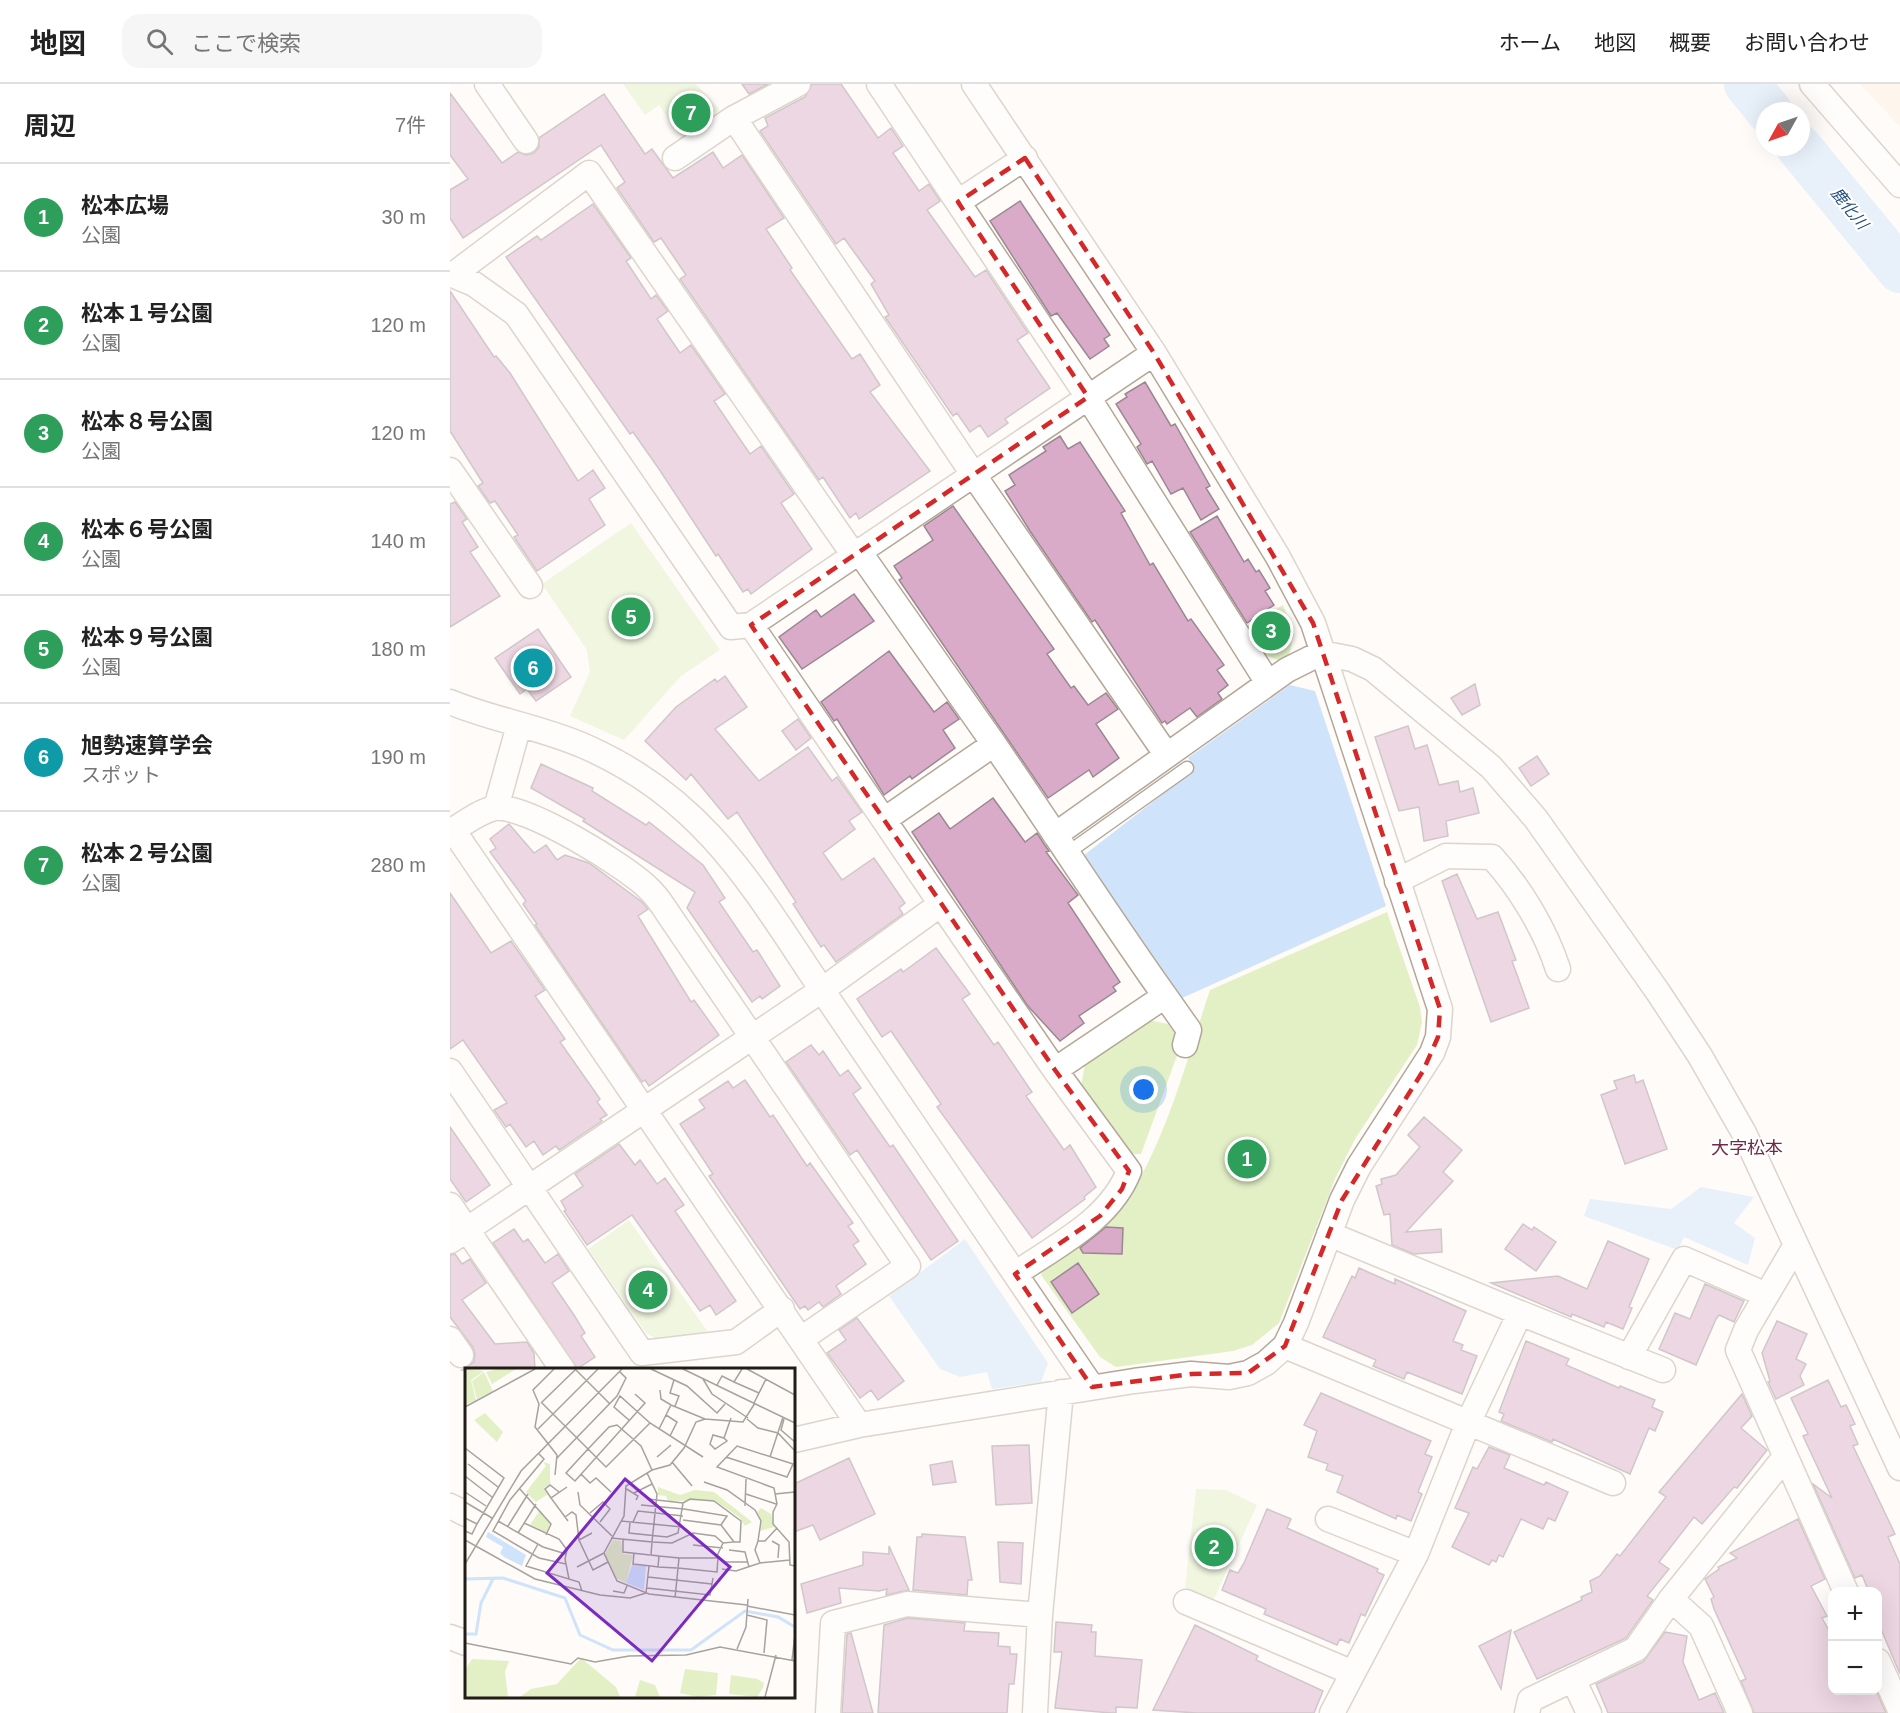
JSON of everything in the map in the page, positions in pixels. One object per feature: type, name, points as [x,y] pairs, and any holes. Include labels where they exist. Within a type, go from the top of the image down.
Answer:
[{"type":"street","points":[[486,84],[526,141]]},
{"type":"street","points":[[675,158],[734,117],[798,84]]},
{"type":"street","points":[[879,84],[1088,397],[1268,683]]},
{"type":"street","points":[[795,1440],[859,1425],[1092,1387],[1191,1374],[1229,1377],[1248,1373],[1266,1363],[1285,1346],[1309,1294],[1329,1233],[1359,1166],[1423,1071],[1438,1037],[1440,1009],[1313,623],[1278,557],[1154,353],[974,84]]},
{"type":"street","points":[[1812,84],[1900,184]]},
{"type":"street","points":[[734,117],[973,474],[1166,754]]},
{"type":"street","points":[[958,202],[1025,158]]},
{"type":"street","points":[[1154,353],[856,552],[751,625],[731,627],[516,314],[452,274],[590,173],[856,552],[994,744],[1060,845],[1190,1030],[1185,1045]]},
{"type":"street","points":[[450,470],[530,586]]},
{"type":"street","points":[[751,625],[1054,1070],[1129,1171],[1122,1188],[1100,1216],[1016,1274]]},
{"type":"street","points":[[1060,845],[1166,754],[1268,683],[1322,653],[1352,659],[1373,669],[1491,767],[1536,819],[1700,1056],[1744,1133],[1900,1468]]},
{"type":"street","points":[[450,702],[585,746],[646,779],[670,796],[741,868],[1092,1387]]},
{"type":"street","points":[[496,808],[519,725]]},
{"type":"street","points":[[884,820],[994,744]]},
{"type":"street","points":[[801,1339],[908,1266],[649,889],[621,868],[541,819],[496,808],[451,831],[782,1308],[801,1339],[859,1425]]},
{"type":"street","points":[[1397,881],[1446,856],[1492,857],[1509,876],[1551,946],[1558,969]]},
{"type":"street","points":[[459,1236],[822,990],[941,904]]},
{"type":"street","points":[[1054,1070],[1165,996]]},
{"type":"street","points":[[450,1071],[642,1353],[736,1342],[782,1308]]},
{"type":"street","points":[[450,1204],[459,1236],[560,1368]]},
{"type":"street","points":[[1329,1233],[1663,1370]]},
{"type":"street","points":[[1796,1245],[1746,1330],[1738,1350],[1844,1587]]},
{"type":"street","points":[[1629,1357],[1684,1259],[1755,1290]]},
{"type":"street","points":[[1332,1713],[1416,1554],[1468,1423],[1520,1313]]},
{"type":"street","points":[[1285,1346],[1613,1483]]},
{"type":"street","points":[[1035,1713],[1040,1615],[1061,1392]]},
{"type":"street","points":[[1527,1713],[1530,1700],[1636,1649],[1671,1599],[1785,1457]]},
{"type":"street","points":[[450,1506],[465,1514]]},
{"type":"street","points":[[1328,1519],[1416,1554]]},
{"type":"street","points":[[1671,1599],[1701,1626],[1740,1713]]},
{"type":"street","points":[[1186,1602],[1353,1673]]},
{"type":"street","points":[[828,1713],[832,1623],[907,1604],[1040,1615]]},
{"type":"street","points":[[450,1638],[465,1643]]},
{"type":"street","points":[[1882,1670],[1900,1710]]},
{"type":"street","points":[[1573,1679],[1588,1713]]},
{"type":"lane","points":[[1060,845],[1187,768]]},
{"type":"highlighted area","points":[[1025,158],[1154,353],[1313,623],[1440,1009],[1438,1037],[1423,1071],[1342,1200],[1285,1346],[1248,1373],[1191,1374],[1092,1387],[1015,1274],[1100,1216],[1122,1189],[1129,1171],[1055,1070],[751,625],[1088,397],[958,202]]},
{"type":"shaded area","points":[[1860,84],[1900,84],[1900,127]]},
{"type":"green space","points":[[623,84],[696,84],[720,110],[682,138],[659,105],[645,115]]},
{"type":"green space","points":[[631,523],[720,650],[681,676],[624,740],[570,716],[590,672],[587,650],[542,584]]},
{"type":"green space","points":[[1283,605],[1294,635],[1289,655],[1279,660],[1263,655],[1246,627]]},
{"type":"green space","points":[[1387,912],[1420,1007],[1422,1022],[1417,1045],[1355,1139],[1335,1179],[1279,1323],[1252,1345],[1233,1351],[1116,1367],[1100,1357],[1041,1275],[1045,1267],[1102,1227],[1127,1200],[1143,1173],[1170,1112],[1210,990]]},
{"type":"green space","points":[[1148,1020],[1168,1024],[1182,1042],[1141,1154],[1129,1154],[1081,1086],[1085,1064]]},
{"type":"green space","points":[[629,1220],[708,1332],[658,1340],[646,1333],[588,1249]]},
{"type":"green space","points":[[1196,1489],[1226,1490],[1257,1505],[1214,1599],[1185,1588]]},
{"type":"water","points":[[1290,685],[1315,691],[1386,906],[1182,998],[1083,856],[1195,769],[1188,758]]},
{"type":"water","points":[[1701,1187],[1754,1197],[1734,1223],[1755,1238],[1748,1265],[1684,1237],[1678,1250],[1584,1216],[1590,1199],[1671,1209]]},
{"type":"water","points":[[965,1239],[1048,1363],[1041,1382],[992,1389],[987,1372],[960,1377],[940,1369],[889,1296]]},
{"type":"building","points":[[742,84],[768,84],[749,94]]},
{"type":"building","points":[[812,84],[841,84],[878,138],[891,128],[903,146],[893,153],[919,191],[929,184],[940,201],[927,210],[975,277],[986,270],[1028,333],[1017,340],[1050,388],[1005,419],[1008,423],[988,437],[980,425],[970,432],[957,413],[953,416],[885,317],[889,315],[871,284],[875,281],[844,238],[836,244],[760,131],[768,126],[765,118],[805,97]]},
{"type":"building","points":[[450,93],[502,163],[518,152],[526,155],[534,153],[539,147],[539,138],[604,94],[645,154],[652,149],[673,178],[713,152],[723,168],[742,155],[784,218],[766,229],[792,268],[790,270],[852,359],[860,354],[880,385],[870,392],[930,471],[859,519],[856,513],[850,518],[823,477],[819,480],[680,279],[686,275],[661,238],[654,242],[617,188],[625,182],[601,145],[463,238],[450,218],[450,190],[468,179],[450,155]]},
{"type":"building","points":[[1020,201],[1110,335],[1104,339],[1109,346],[1090,359],[1057,313],[1051,316],[990,221]]},
{"type":"building","points":[[593,204],[631,258],[626,261],[651,299],[656,295],[668,311],[657,319],[680,353],[691,345],[725,394],[714,401],[750,454],[761,446],[794,494],[781,503],[812,549],[751,594],[748,589],[743,592],[718,554],[716,556],[659,469],[633,432],[630,434],[506,257],[537,236],[541,240]]},
{"type":"building","points":[[450,291],[494,357],[496,356],[510,373],[578,481],[593,470],[605,488],[589,499],[605,525],[537,571],[514,537],[518,535],[495,501],[490,503],[478,486],[483,483],[450,431]]},
{"type":"building","points":[[1145,382],[1171,426],[1175,424],[1210,486],[1206,488],[1219,509],[1201,520],[1183,488],[1171,494],[1152,461],[1147,464],[1137,447],[1141,444],[1116,404],[1127,397],[1125,394]]},
{"type":"building","points":[[1060,436],[1068,449],[1080,442],[1125,511],[1121,513],[1150,565],[1153,563],[1188,621],[1191,619],[1224,665],[1217,670],[1228,685],[1218,693],[1222,699],[1197,717],[1190,708],[1167,724],[1165,721],[1162,723],[1095,620],[1092,622],[1005,491],[1015,485],[1009,475],[1046,451],[1043,447]]},
{"type":"building","points":[[455,502],[467,519],[462,522],[478,547],[470,552],[500,596],[450,627],[450,504]]},
{"type":"building","points":[[953,506],[1054,649],[1047,654],[1071,688],[1074,686],[1088,705],[1106,693],[1118,709],[1096,724],[1119,758],[1093,777],[1089,770],[1048,798],[899,580],[902,578],[894,566],[933,540],[924,526]]},
{"type":"building","points":[[1217,516],[1244,562],[1248,559],[1256,572],[1259,570],[1270,588],[1265,591],[1274,605],[1247,623],[1190,532]]},
{"type":"building","points":[[854,594],[874,621],[802,669],[779,637],[816,610],[821,617]]},
{"type":"building","points":[[538,629],[571,677],[536,701],[527,689],[520,694],[495,658]]},
{"type":"building","points":[[889,651],[934,712],[947,702],[959,719],[943,730],[955,748],[912,779],[910,776],[884,795],[837,719],[834,721],[821,702]]},
{"type":"building","points":[[725,676],[747,707],[715,729],[759,781],[808,747],[832,781],[837,777],[862,812],[849,821],[855,829],[823,853],[842,880],[874,858],[905,903],[899,908],[903,914],[836,962],[824,945],[821,947],[793,904],[796,902],[737,812],[728,819],[691,774],[686,780],[645,741],[676,707],[715,679],[717,682]]},
{"type":"building","points":[[1475,684],[1480,705],[1462,715],[1451,698]]},
{"type":"building","points":[[798,719],[811,738],[796,750],[782,731]]},
{"type":"building","points":[[1408,726],[1415,749],[1427,745],[1439,785],[1458,781],[1460,792],[1473,788],[1479,813],[1446,821],[1448,836],[1424,841],[1419,807],[1399,811],[1375,737]]},
{"type":"building","points":[[1537,756],[1549,774],[1531,786],[1519,768]]},
{"type":"building","points":[[541,764],[593,788],[592,791],[646,825],[649,822],[703,865],[725,898],[719,902],[753,952],[757,950],[780,986],[762,999],[760,996],[752,1002],[687,908],[695,892],[583,821],[585,819],[531,788]]},
{"type":"building","points":[[993,798],[1025,842],[1037,833],[1049,851],[1046,852],[1078,895],[1068,903],[1120,982],[1113,987],[1116,991],[1079,1016],[1084,1023],[1060,1041],[1027,1005],[912,832],[939,813],[950,829]]},
{"type":"building","points":[[509,824],[534,853],[546,845],[557,860],[565,855],[589,863],[642,902],[648,909],[638,916],[691,1002],[694,1000],[719,1035],[649,1086],[645,1080],[642,1082],[535,925],[537,924],[523,904],[526,901],[490,852],[496,848],[490,839]]},
{"type":"building","points":[[1457,874],[1477,919],[1498,912],[1516,960],[1512,961],[1529,1008],[1491,1022],[1442,881]]},
{"type":"building","points":[[450,893],[491,953],[511,941],[545,990],[535,996],[565,1039],[560,1042],[600,1099],[597,1102],[607,1115],[600,1119],[602,1121],[559,1150],[556,1146],[543,1155],[534,1141],[526,1147],[510,1124],[506,1127],[494,1110],[507,1103],[463,1040],[450,1049]]},
{"type":"building","points":[[936,948],[970,994],[962,999],[994,1045],[998,1042],[1032,1092],[1026,1096],[1064,1150],[1070,1145],[1096,1187],[1084,1197],[1085,1199],[1032,1238],[937,1107],[941,1104],[891,1031],[882,1037],[857,999],[901,969],[903,972]]},
{"type":"building","points":[[811,1045],[819,1055],[823,1051],[840,1076],[848,1070],[861,1088],[853,1094],[890,1147],[893,1145],[958,1241],[931,1260],[857,1150],[850,1155],[786,1062]]},
{"type":"building","points":[[1634,1075],[1636,1083],[1643,1080],[1667,1149],[1625,1164],[1601,1095],[1617,1089],[1614,1081]]},
{"type":"building","points":[[745,1080],[770,1117],[773,1115],[807,1166],[810,1163],[853,1223],[848,1226],[859,1241],[853,1245],[866,1264],[836,1286],[841,1294],[823,1307],[819,1302],[808,1310],[805,1306],[800,1309],[709,1176],[713,1174],[680,1124],[705,1108],[699,1100],[728,1081],[733,1088]]},
{"type":"building","points":[[1424,1117],[1462,1150],[1443,1172],[1453,1181],[1406,1232],[1441,1229],[1442,1252],[1414,1254],[1392,1245],[1390,1214],[1384,1215],[1376,1186],[1382,1184],[1381,1179],[1396,1175],[1420,1147],[1408,1135]]},
{"type":"building","points":[[450,1127],[490,1185],[466,1202],[450,1179]]},
{"type":"building","points":[[619,1144],[635,1165],[640,1160],[657,1184],[665,1178],[684,1205],[675,1211],[736,1301],[716,1315],[710,1305],[700,1311],[632,1215],[587,1245],[564,1211],[566,1210],[561,1201],[583,1186],[575,1174]]},
{"type":"building","points":[[1523,1224],[1532,1230],[1534,1227],[1556,1242],[1536,1271],[1505,1249]]},
{"type":"building","points":[[1106,1227],[1123,1228],[1122,1254],[1083,1253],[1080,1248]]},
{"type":"building","points":[[514,1229],[523,1242],[528,1239],[545,1263],[558,1254],[569,1271],[552,1283],[585,1333],[581,1336],[595,1357],[576,1368],[493,1243]]},
{"type":"building","points":[[1608,1241],[1649,1259],[1629,1307],[1632,1308],[1623,1329],[1606,1322],[1604,1327],[1572,1314],[1571,1317],[1491,1283],[1558,1276],[1587,1289]]},
{"type":"building","points":[[455,1254],[462,1264],[470,1259],[486,1283],[462,1300],[495,1344],[527,1342],[534,1353],[535,1368],[465,1368],[474,1362],[475,1354],[473,1347],[450,1317],[450,1255]]},
{"type":"building","points":[[1078,1263],[1099,1294],[1072,1313],[1051,1282]]},
{"type":"building","points":[[1359,1268],[1395,1284],[1395,1279],[1466,1311],[1453,1341],[1463,1345],[1461,1350],[1477,1356],[1462,1394],[1407,1372],[1404,1379],[1373,1366],[1376,1360],[1323,1337],[1352,1276],[1355,1278]]},
{"type":"building","points":[[1705,1284],[1744,1301],[1734,1322],[1719,1315],[1716,1319],[1696,1365],[1659,1349],[1675,1313],[1690,1319]]},
{"type":"building","points":[[857,1318],[904,1381],[878,1400],[871,1390],[860,1398],[827,1353],[846,1340],[839,1330]]},
{"type":"building","points":[[1777,1321],[1807,1334],[1796,1359],[1806,1364],[1800,1376],[1804,1385],[1776,1399],[1768,1382],[1770,1381],[1762,1353]]},
{"type":"building","points":[[1526,1341],[1569,1359],[1566,1365],[1619,1388],[1620,1386],[1655,1400],[1652,1407],[1663,1412],[1655,1431],[1649,1428],[1630,1474],[1553,1439],[1552,1442],[1501,1421],[1504,1414],[1499,1412]]},
{"type":"building","points":[[1828,1380],[1841,1407],[1846,1405],[1855,1424],[1850,1426],[1858,1444],[1853,1446],[1895,1534],[1888,1537],[1900,1564],[1900,1674],[1882,1631],[1882,1587],[1867,1587],[1862,1575],[1855,1578],[1813,1484],[1832,1498],[1803,1436],[1808,1434],[1791,1398]]},
{"type":"building","points":[[1321,1393],[1431,1441],[1425,1454],[1432,1457],[1418,1492],[1422,1494],[1411,1521],[1397,1515],[1396,1519],[1337,1492],[1343,1476],[1326,1470],[1328,1464],[1308,1457],[1317,1431],[1304,1425]]},
{"type":"building","points":[[1742,1394],[1752,1416],[1741,1428],[1767,1450],[1737,1488],[1734,1487],[1702,1524],[1694,1517],[1659,1562],[1669,1569],[1647,1596],[1653,1600],[1626,1638],[1537,1679],[1514,1632],[1582,1600],[1581,1597],[1592,1592],[1590,1581],[1600,1576],[1617,1554],[1620,1556],[1666,1497],[1659,1492]]},
{"type":"building","points":[[1029,1445],[1032,1503],[996,1505],[992,1446]]},
{"type":"building","points":[[1489,1447],[1510,1455],[1504,1468],[1544,1485],[1546,1482],[1568,1492],[1555,1521],[1548,1518],[1543,1529],[1521,1519],[1503,1557],[1499,1555],[1496,1562],[1492,1560],[1489,1565],[1452,1547],[1469,1513],[1455,1508],[1473,1467],[1477,1469]]},
{"type":"building","points":[[849,1458],[875,1514],[820,1540],[813,1525],[795,1532],[795,1484]]},
{"type":"building","points":[[952,1461],[956,1482],[933,1485],[930,1465]]},
{"type":"building","points":[[1267,1509],[1291,1519],[1287,1528],[1378,1569],[1377,1572],[1384,1575],[1365,1616],[1361,1614],[1349,1643],[1340,1639],[1337,1645],[1264,1614],[1266,1609],[1222,1590],[1230,1570],[1238,1573],[1244,1563]]},
{"type":"building","points":[[1798,1519],[1825,1579],[1811,1586],[1827,1616],[1822,1618],[1828,1629],[1828,1695],[1878,1695],[1886,1713],[1754,1713],[1741,1681],[1746,1679],[1714,1609],[1711,1599],[1714,1597],[1705,1579],[1719,1569],[1718,1567],[1737,1558],[1730,1553]]},
{"type":"building","points":[[922,1534],[965,1537],[972,1580],[968,1580],[967,1595],[913,1590],[917,1537],[922,1537]]},
{"type":"building","points":[[998,1542],[1023,1543],[1021,1584],[1000,1582]]},
{"type":"building","points":[[889,1546],[909,1590],[886,1595],[887,1589],[879,1591],[839,1588],[841,1603],[807,1613],[801,1584],[863,1565],[863,1552],[889,1554]]},
{"type":"building","points":[[908,1618],[965,1623],[964,1631],[999,1633],[998,1646],[1010,1647],[1010,1654],[1017,1654],[1014,1684],[1009,1684],[1007,1713],[878,1713],[884,1625]]},
{"type":"building","points":[[1056,1622],[1092,1625],[1091,1632],[1096,1632],[1095,1656],[1142,1660],[1137,1708],[1116,1707],[1116,1713],[1111,1713],[1055,1708],[1062,1652],[1054,1652]]},
{"type":"building","points":[[1195,1625],[1258,1656],[1256,1660],[1323,1691],[1314,1713],[1197,1713],[1153,1710]]},
{"type":"building","points":[[1511,1630],[1501,1689],[1479,1646]]},
{"type":"building","points":[[1665,1632],[1687,1636],[1683,1662],[1699,1700],[1715,1693],[1724,1713],[1608,1713],[1596,1684],[1643,1662]]},
{"type":"building","points":[[851,1633],[873,1713],[842,1713],[847,1634]]},
{"type":"waterway","name":"鹿化川","points":[[1747,84],[1762,102]]},
{"type":"waterway","name":"鹿化川","points":[[1806,156],[1900,270]]},
{"type":"place","name":"松本２号公園","points":[[691,113]]},
{"type":"place","name":"松本９号公園","points":[[631,617]]},
{"type":"place","name":"松本８号公園","points":[[1271,631]]},
{"type":"place","name":"旭勢速算学会","points":[[533,668]]},
{"type":"place","name":"松本広場","points":[[1247,1159]]},
{"type":"place","name":"松本６号公園","points":[[648,1290]]},
{"type":"place","name":"松本１号公園","points":[[1214,1547]]},
{"type":"district","name":"大字松本","points":[[1747,1148]]}]
